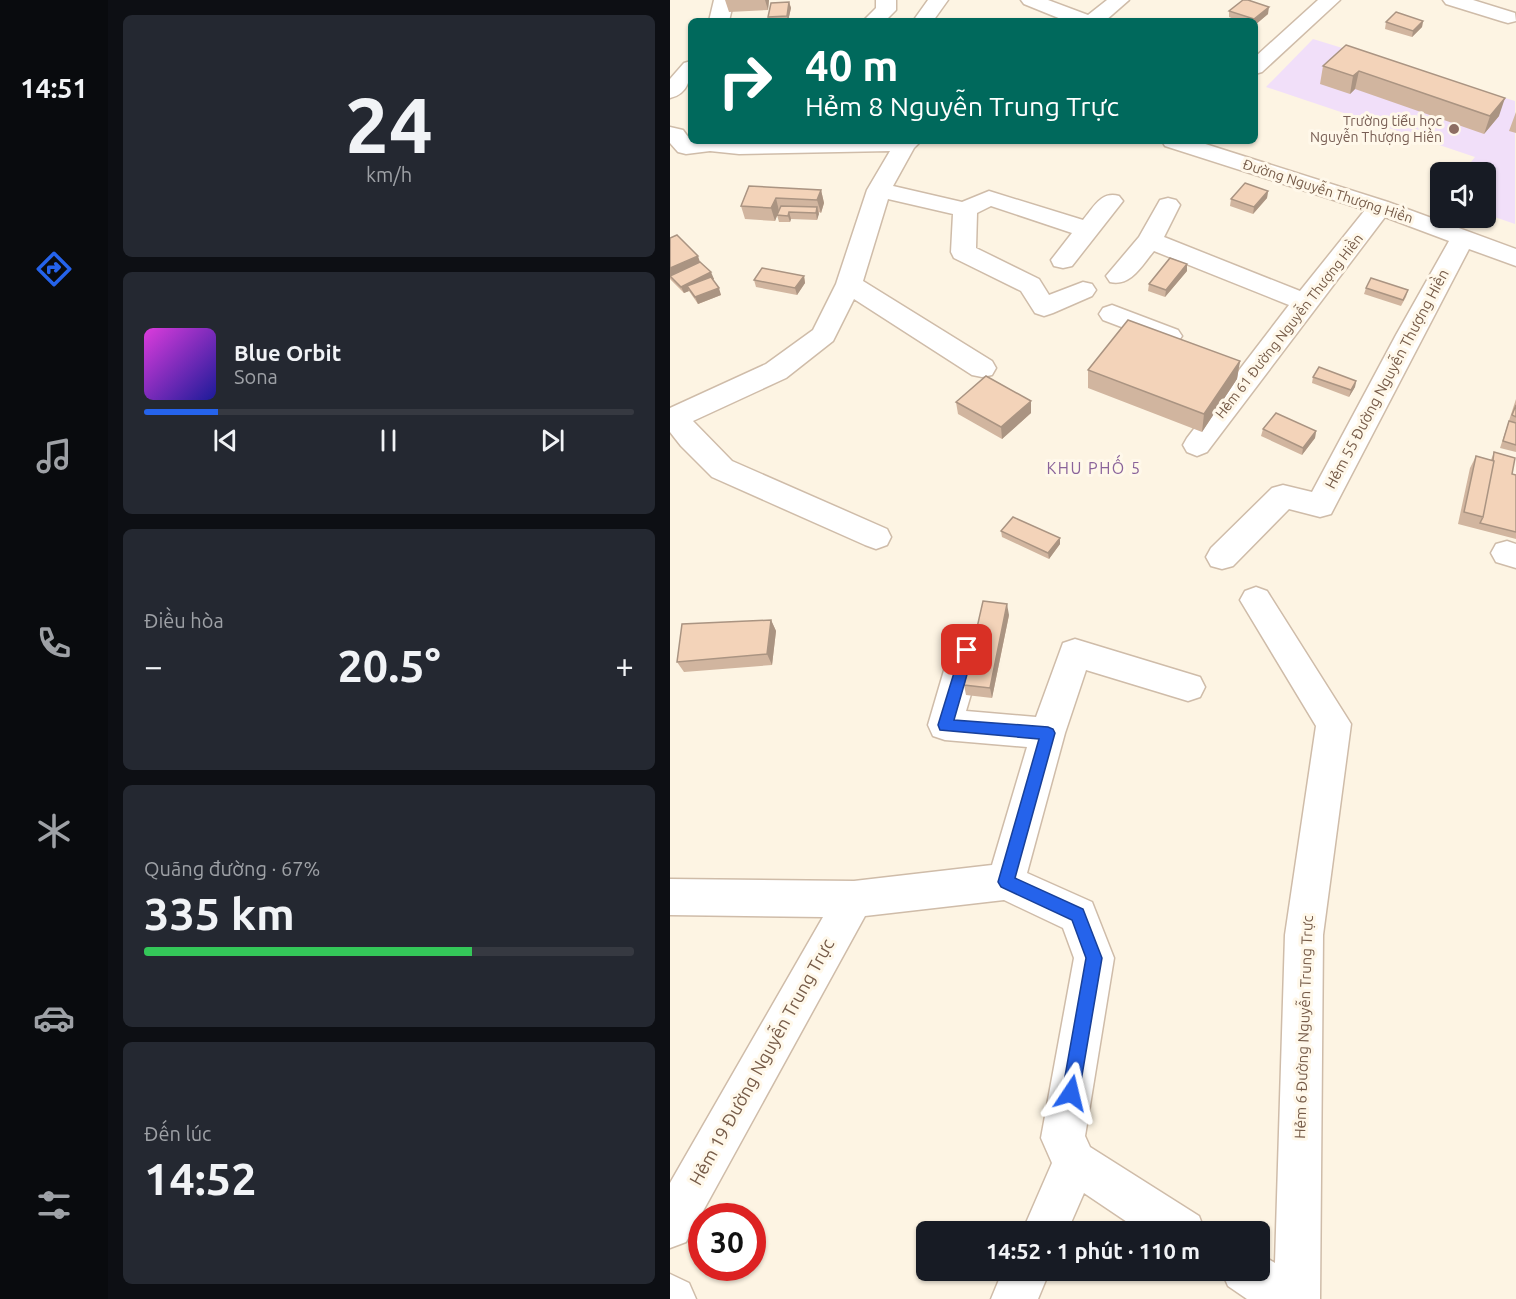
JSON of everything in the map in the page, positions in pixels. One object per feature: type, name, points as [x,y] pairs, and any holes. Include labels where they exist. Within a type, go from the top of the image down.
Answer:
[{"type":"street","points":[[720,18],[724,0]]},
{"type":"street","points":[[876,18],[886,10],[886,0]]},
{"type":"street","points":[[924,18],[938,0]]},
{"type":"street","points":[[1031,0],[1076,18]]},
{"type":"street","points":[[1097,18],[1119,0]]},
{"type":"street","points":[[1258,65],[1330,0]]},
{"type":"street","points":[[1453,0],[1508,17]]},
{"type":"street","points":[[670,56],[688,59]]},
{"type":"street","points":[[688,71],[670,92],[688,98]]},
{"type":"street","points":[[675,146],[738,144]]},
{"type":"street","points":[[876,537],[722,468],[672,418],[776,371],[824,335],[849,284],[879,190],[906,144]]},
{"type":"street","name":"Đường Nguyễn Thượng Hiền","points":[[1184,144],[1380,207],[1516,258]]},
{"type":"street","points":[[879,190],[965,210],[989,198],[1088,230]]},
{"type":"street","points":[[1063,260],[1111,201]]},
{"type":"street","points":[[1118,276],[1150,240],[1168,205]]},
{"type":"street","name":"Hẻm 61 Đường Nguyễn Thượng Hiền","points":[[1198,445],[1244,365],[1305,302],[1380,207]]},
{"type":"street","points":[[965,210],[963,252],[1030,285],[1044,307],[1083,290]]},
{"type":"street","name":"Hẻm 55 Đường Nguyễn Thượng Hiền","points":[[1222,557],[1283,496],[1320,506],[1409,335],[1463,238]]},
{"type":"street","points":[[1150,240],[1305,302]]},
{"type":"street","points":[[849,284],[982,368]]},
{"type":"street","points":[[1112,314],[1189,344]]},
{"type":"street","name":"Hẻm 6 Đường Nguyễn Trung Trực","points":[[1256,600],[1334,724],[1304,935],[1297,1299]]},
{"type":"street","points":[[967,650],[945,725],[1048,733]]},
{"type":"street","points":[[1006,882],[1048,733],[1075,653],[1188,687]]},
{"type":"street","points":[[670,897],[854,899],[1006,882],[1078,915],[1094,958],[1063,1138],[1075,1162],[1166,1221]]},
{"type":"street","name":"Hẻm 19 Đường Nguyễn Trung Trực","points":[[670,1226],[854,899]]},
{"type":"street","points":[[1049,1221],[1075,1162]]},
{"type":"street","points":[[1014,1299],[1022,1281]]},
{"type":"street","points":[[1261,1281],[1288,1299]]},
{"type":"shaded area","name":"Trường tiểu học Nguyễn Thượng Hiền","points":[[1313,39],[1515,101],[1515,224],[1496,217],[1496,162],[1471,162],[1475,157],[1266,87]]},
{"type":"building","points":[[1243,0],[1269,7],[1255,18],[1229,11]]},
{"type":"building","points":[[789,2],[787,16],[768,17],[771,3]]},
{"type":"building","points":[[1396,12],[1423,21],[1413,31],[1386,22]]},
{"type":"building","points":[[1346,45],[1505,98],[1490,116],[1359,71],[1353,76],[1323,66]]},
{"type":"building","points":[[1245,183],[1268,191],[1254,207],[1231,199]]},
{"type":"building","points":[[749,186],[821,190],[817,200],[776,198],[771,208],[741,206]]},
{"type":"building","points":[[781,206],[817,207],[816,213],[789,212],[788,216],[777,215]]},
{"type":"building","points":[[677,235],[698,256],[670,268],[670,238]]},
{"type":"building","points":[[1170,258],[1187,264],[1166,290],[1149,284]]},
{"type":"building","points":[[700,262],[711,272],[681,287],[670,276]]},
{"type":"building","points":[[762,268],[804,276],[795,288],[754,280]]},
{"type":"building","points":[[711,277],[719,288],[695,297],[687,286]]},
{"type":"building","points":[[1371,278],[1408,290],[1403,300],[1366,288]]},
{"type":"building","points":[[1128,320],[1240,361],[1204,414],[1088,370]]},
{"type":"building","points":[[1319,367],[1356,381],[1351,390],[1313,377]]},
{"type":"building","points":[[986,376],[1031,401],[1001,427],[956,402]]},
{"type":"building","points":[[1516,405],[1516,417],[1512,415]]},
{"type":"building","points":[[1276,413],[1316,431],[1303,448],[1263,429]]},
{"type":"building","points":[[1509,421],[1516,423],[1516,445],[1503,441]]},
{"type":"building","points":[[1494,452],[1515,458],[1512,474],[1516,475],[1516,532],[1480,523]]},
{"type":"building","points":[[1476,456],[1494,461],[1483,517],[1464,512]]},
{"type":"building","points":[[1013,517],[1060,538],[1048,553],[1001,531]]},
{"type":"building","points":[[983,601],[1007,604],[990,688],[964,685]]},
{"type":"building","points":[[771,620],[767,654],[677,662],[682,624]]},
{"type":"place","name":"Trường tiểu học Nguyễn Thượng Hiền","points":[[1454,129]]},
{"type":"district","name":"KHU PHỐ 5","points":[[1094,468]]},
{"type":"route","points":[[967,650],[945,725],[1048,733],[1006,882],[1078,915],[1094,958],[1071,1093]]}]
